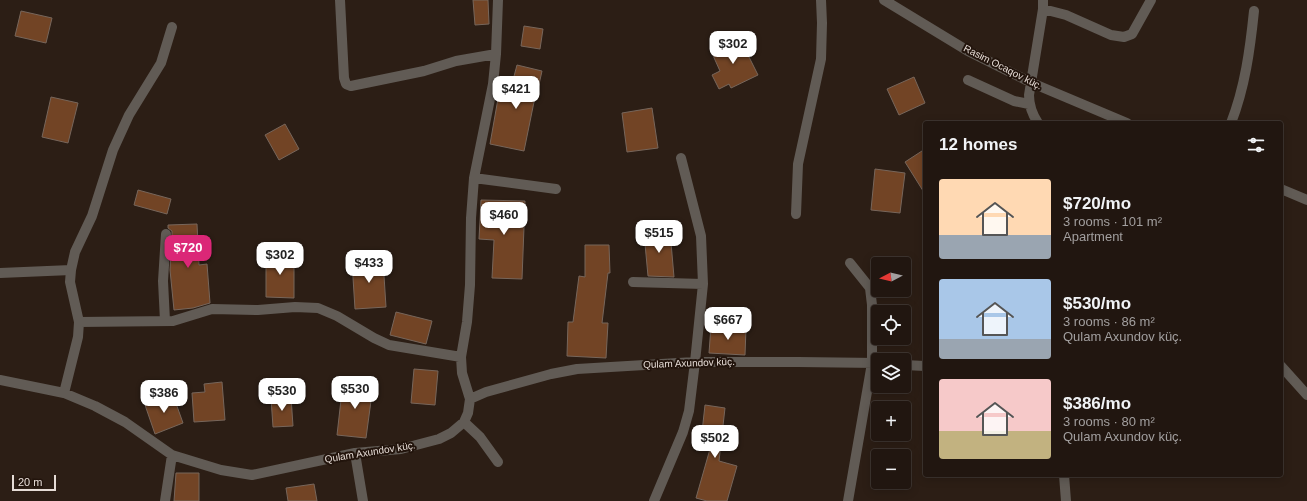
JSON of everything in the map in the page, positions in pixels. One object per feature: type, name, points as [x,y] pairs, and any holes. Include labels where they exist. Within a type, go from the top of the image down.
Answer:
[{"type":"street","points":[[340,0],[344,78],[346,84],[350,86],[424,71],[456,61],[496,54]]},
{"type":"street","points":[[498,0],[496,54],[493,84],[474,178],[471,218],[470,284],[467,322],[461,357],[462,373],[470,400],[468,413],[464,422],[480,438],[498,462]]},
{"type":"street","points":[[796,214],[798,164],[820,59],[822,23],[821,0]]},
{"type":"street","name":"Rasim Ocaqov küç.","points":[[884,0],[968,50],[1032,83],[1122,121]]},
{"type":"street","points":[[1037,121],[1029,104],[1029,95],[1043,4],[1111,35],[1124,37],[1132,34],[1151,0]]},
{"type":"street","points":[[1232,121],[1238,105],[1248,63],[1254,12]]},
{"type":"street","points":[[64,393],[78,337],[79,322],[70,282],[71,270],[76,252],[92,216],[113,150],[129,115],[161,63],[172,27]]},
{"type":"street","points":[[968,80],[1014,101],[1029,104]]},
{"type":"street","points":[[654,501],[683,432],[689,411],[703,284],[701,236],[681,158]]},
{"type":"street","points":[[474,178],[556,190]]},
{"type":"street","points":[[1283,190],[1307,200]]},
{"type":"street","points":[[165,321],[162,281],[166,234]]},
{"type":"street","points":[[850,263],[870,288],[874,353]]},
{"type":"street","points":[[0,273],[71,270]]},
{"type":"street","points":[[634,282],[703,284]]},
{"type":"street","points":[[79,322],[173,321],[212,310],[258,310],[295,307],[318,308],[337,316],[388,345],[461,357]]},
{"type":"street","name":"Qulam Axundov küç.","points":[[470,400],[486,392],[551,374],[577,369],[695,362],[871,363]]},
{"type":"street","points":[[911,365],[923,366]]},
{"type":"street","points":[[1283,368],[1307,395]]},
{"type":"street","name":"Qulam Axundov küç.","points":[[0,380],[64,393],[95,406],[125,422],[172,455],[221,470],[252,475],[355,453],[400,449],[439,440],[452,434],[464,422]]},
{"type":"street","points":[[848,501],[871,383]]},
{"type":"street","points":[[355,453],[363,501]]},
{"type":"street","points":[[165,501],[172,455]]},
{"type":"street","points":[[1064,477],[1066,501]]},
{"type":"building","points":[[473,0],[488,0],[489,24],[475,25]]},
{"type":"building","points":[[21,11],[52,18],[46,43],[15,36]]},
{"type":"building","points":[[524,26],[543,29],[540,49],[521,46]]},
{"type":"building","points":[[739,37],[758,75],[731,88],[729,84],[719,89],[712,75],[720,71],[711,51]]},
{"type":"building","points":[[517,65],[542,71],[524,151],[490,144],[499,93],[509,95]]},
{"type":"building","points":[[914,77],[925,103],[899,115],[887,89]]},
{"type":"building","points":[[51,97],[78,103],[68,143],[42,137]]},
{"type":"building","points":[[652,108],[658,148],[627,152],[622,113]]},
{"type":"building","points":[[285,124],[299,149],[279,160],[265,135]]},
{"type":"building","points":[[923,150],[923,191],[905,162]]},
{"type":"building","points":[[875,169],[905,173],[900,213],[871,210]]},
{"type":"building","points":[[138,190],[171,199],[167,214],[134,205]]},
{"type":"building","points":[[481,200],[525,201],[522,279],[492,278],[494,240],[479,239]]},
{"type":"building","points":[[197,224],[199,265],[207,264],[210,303],[193,308],[174,310],[170,270],[172,231],[168,228],[168,225]]},
{"type":"building","points":[[670,231],[674,277],[648,276],[644,233]]},
{"type":"building","points":[[585,245],[609,245],[610,273],[608,273],[602,323],[608,323],[606,358],[567,356],[568,322],[573,322],[579,276],[585,277]]},
{"type":"building","points":[[266,255],[294,255],[294,298],[266,297]]},
{"type":"building","points":[[383,260],[386,307],[355,309],[352,262]]},
{"type":"building","points":[[396,312],[432,321],[426,344],[390,335]]},
{"type":"building","points":[[711,326],[746,328],[745,355],[709,353]]},
{"type":"building","points":[[414,369],[438,371],[435,405],[411,403]]},
{"type":"building","points":[[222,382],[225,420],[194,422],[192,393],[205,392],[204,384]]},
{"type":"building","points":[[343,382],[373,386],[366,438],[337,435]]},
{"type":"building","points":[[173,395],[183,423],[155,434],[145,405]]},
{"type":"building","points":[[291,397],[293,426],[273,427],[271,398]]},
{"type":"building","points":[[705,405],[725,408],[719,461],[737,466],[727,501],[707,501],[696,498],[712,442],[701,441]]},
{"type":"building","points":[[176,473],[199,473],[199,501],[174,501]]},
{"type":"building","points":[[314,484],[317,501],[288,501],[286,488]]}]
